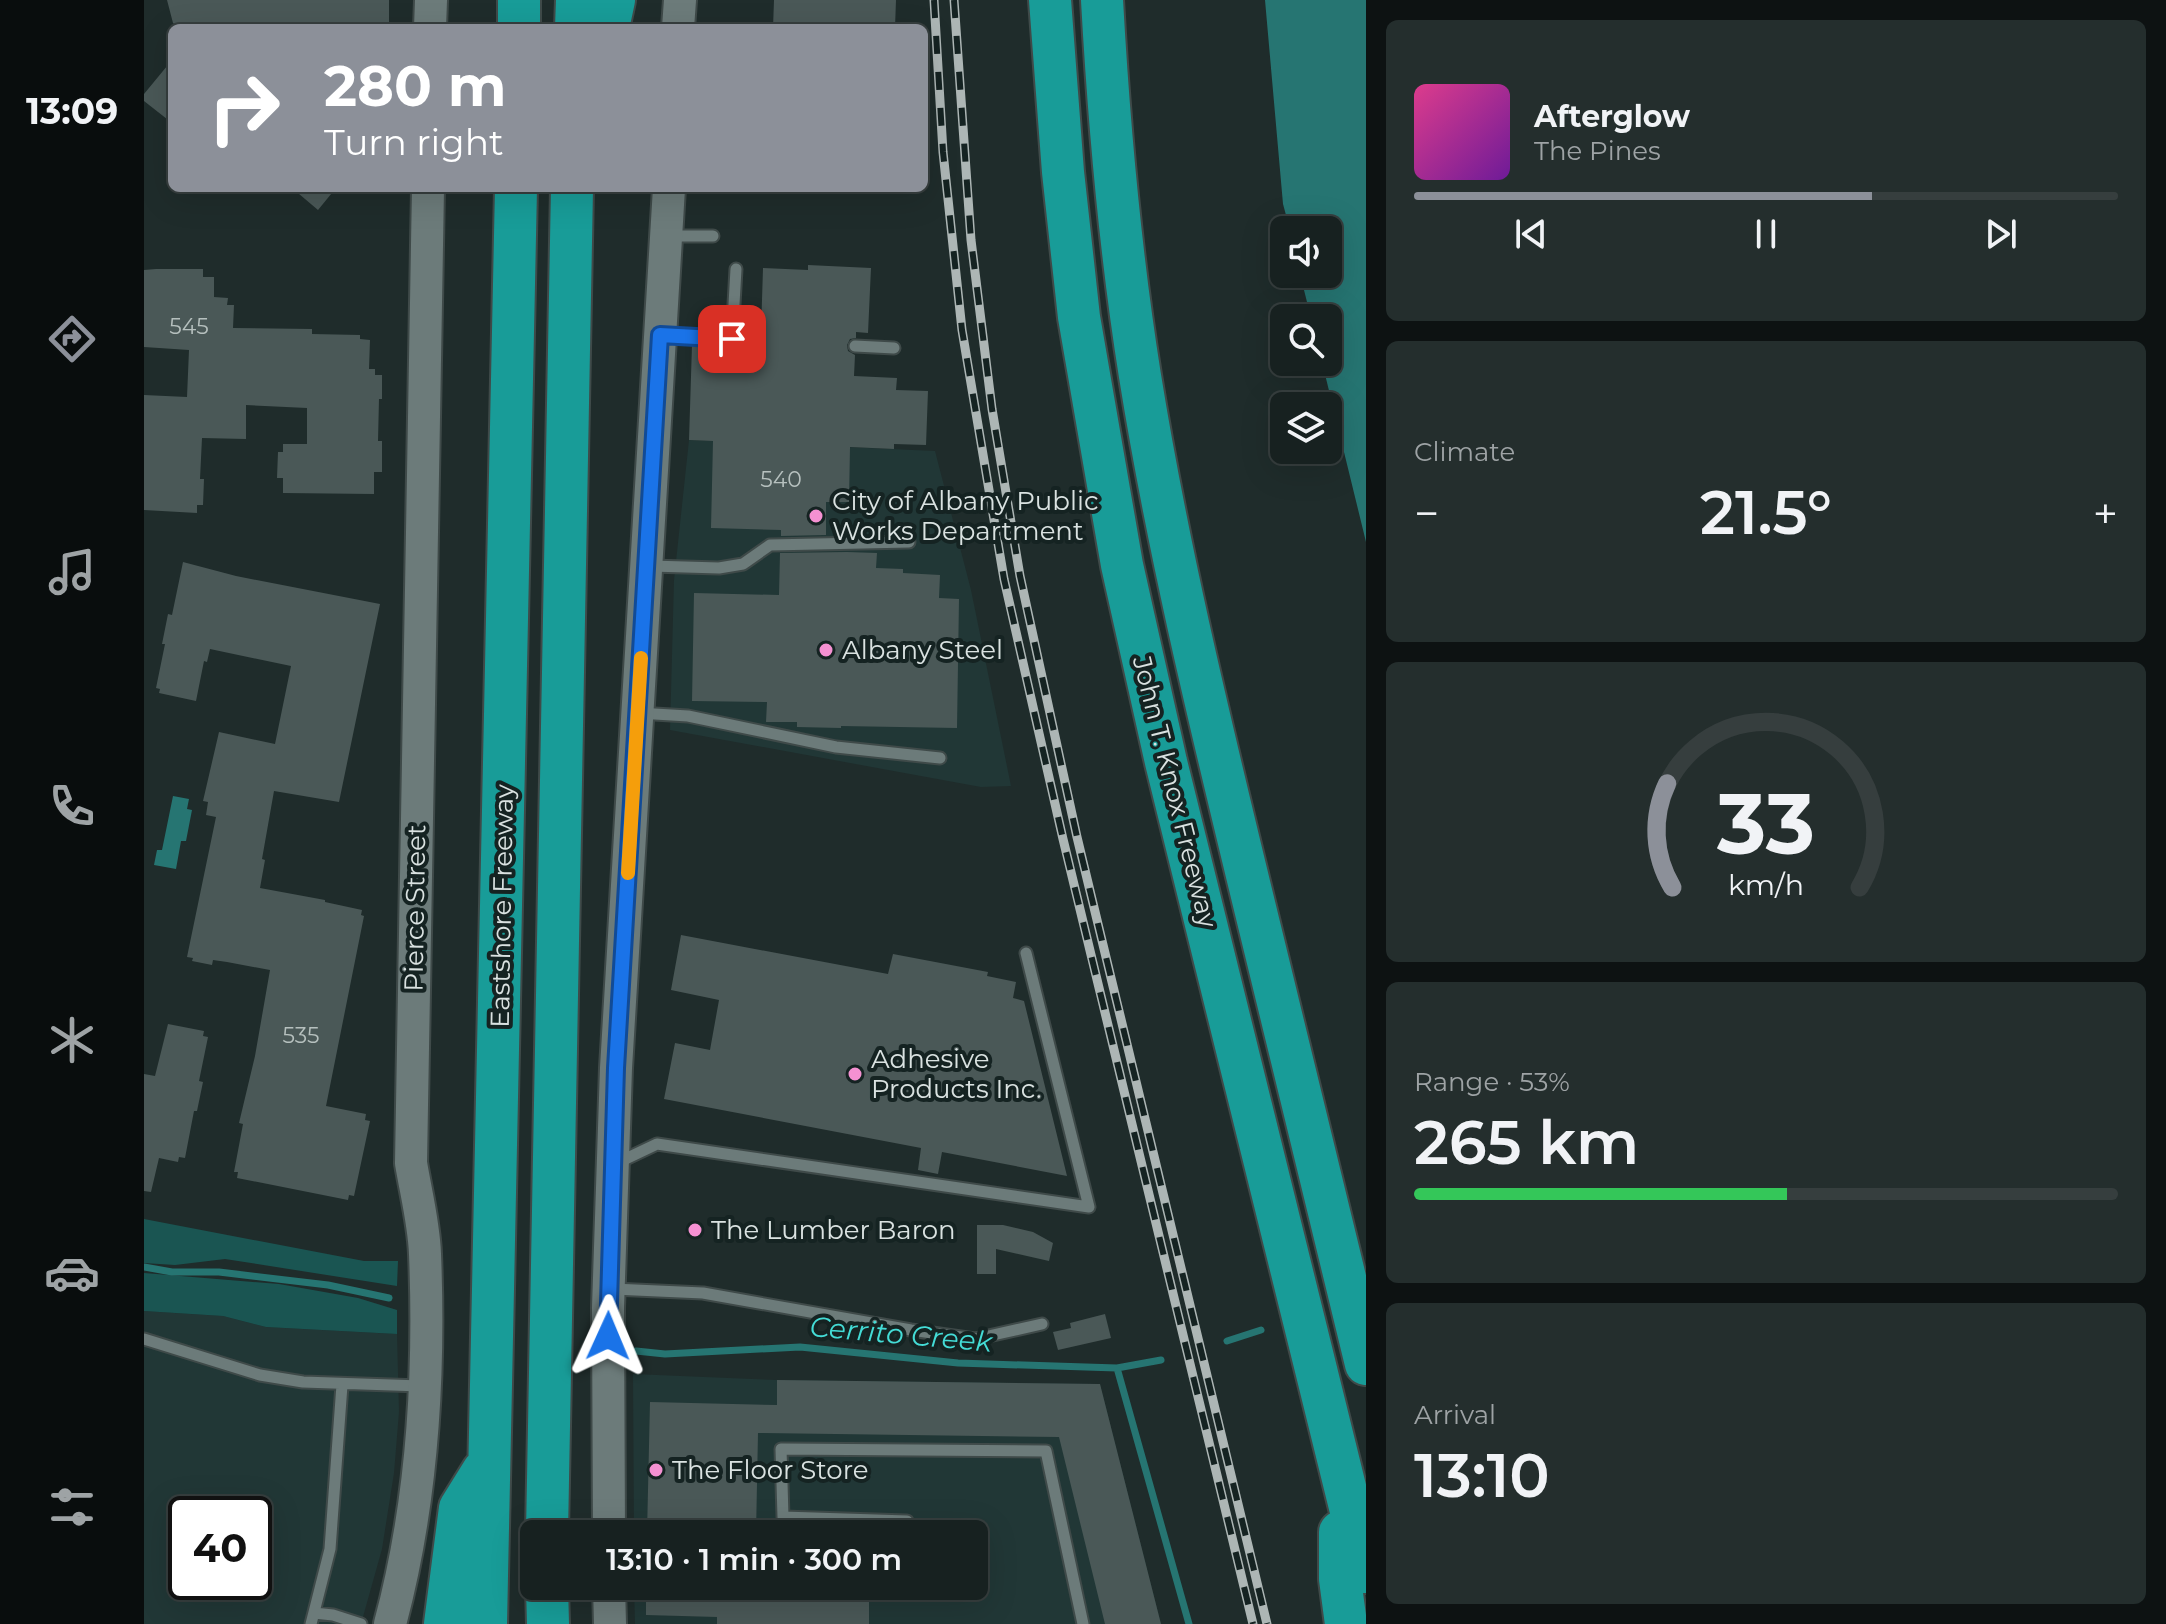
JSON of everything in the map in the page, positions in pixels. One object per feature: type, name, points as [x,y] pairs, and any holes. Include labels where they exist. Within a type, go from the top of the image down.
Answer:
[{"type":"highway","points":[[519,0],[519,24]]},
{"type":"highway","points":[[576,24],[577,0]]},
{"type":"highway","points":[[609,24],[614,0]]},
{"type":"highway","name":"John T. Knox Freeway","points":[[1050,0],[1070,246],[1087,368],[1117,540],[1160,737],[1366,1572]]},
{"type":"highway","name":"John T. Knox Freeway","points":[[1102,0],[1110,124],[1126,273],[1140,376],[1165,514],[1200,681],[1366,1364]]},
{"type":"highway","name":"Eastshore Freeway","points":[[486,1624],[516,192]]},
{"type":"highway","points":[[547,1520],[572,192]]},
{"type":"highway","points":[[1298,1085],[1325,1116],[1366,1261]]},
{"type":"highway","points":[[445,1624],[460,1508],[488,1463]]},
{"type":"highway","points":[[1339,1463],[1340,1579],[1346,1624]]},
{"type":"highway","points":[[547,1600],[548,1624]]},
{"type":"street","points":[[430,24],[431,0]]},
{"type":"street","points":[[678,24],[680,0]]},
{"type":"street","name":"Pierce Street","points":[[390,1624],[403,1575],[415,1503],[424,1386],[425,1251],[411,1163],[428,192]]},
{"type":"street","points":[[609,1520],[608,1298],[613,1164],[669,192]]},
{"type":"street","points":[[609,1600],[610,1624]]},
{"type":"lane","points":[[666,236],[713,236]]},
{"type":"lane","points":[[732,339],[736,269]]},
{"type":"lane","points":[[660,335],[751,340]]},
{"type":"lane","points":[[855,346],[894,348]]},
{"type":"lane","points":[[646,565],[719,568],[743,564],[770,545],[909,542]]},
{"type":"lane","points":[[637,713],[688,716],[836,747],[940,758]]},
{"type":"lane","points":[[613,1164],[657,1144],[1089,1207],[1026,953]]},
{"type":"lane","points":[[608,1298],[703,1293],[975,1339],[1042,1324]]},
{"type":"lane","points":[[144,1339],[260,1375],[342,1385],[424,1386]]},
{"type":"lane","points":[[342,1385],[330,1549],[313,1619],[333,1615],[361,1624]]},
{"type":"lane","points":[[876,1520],[783,1517],[781,1449],[1046,1451],[1083,1624]]},
{"type":"shaded area","points":[[1265,0],[1366,0],[1366,542],[1342,444],[1342,392],[1329,392],[1325,376],[1342,376],[1342,304],[1308,304],[1304,288],[1342,288],[1342,216],[1286,216]]},
{"type":"shaded area","points":[[689,440],[935,451],[971,590],[1011,786],[981,787],[670,730],[674,580]]},
{"type":"shaded area","points":[[173,796],[189,799],[187,809],[192,810],[186,841],[181,841],[176,869],[154,865],[157,850],[162,850]]},
{"type":"shaded area","points":[[144,1219],[364,1261],[398,1261],[397,1286],[225,1259],[175,1265],[144,1263]]},
{"type":"shaded area","points":[[144,1273],[279,1284],[358,1298],[397,1310],[397,1334],[266,1327],[223,1316],[144,1311]]},
{"type":"shaded area","points":[[144,1311],[223,1316],[266,1327],[397,1334],[399,1412],[394,1473],[382,1549],[361,1624],[144,1624]]},
{"type":"shaded area","points":[[633,1374],[777,1380],[1100,1384],[1161,1624],[635,1624],[634,1600],[988,1600],[988,1520],[634,1520]]},
{"type":"building","points":[[167,0],[389,0],[389,24],[173,23]]},
{"type":"building","points":[[774,0],[896,0],[895,24],[773,24]]},
{"type":"building","points":[[168,65],[168,120],[144,101],[144,94]]},
{"type":"building","points":[[297,192],[333,192],[318,210]]},
{"type":"building","points":[[808,265],[871,268],[868,333],[856,332],[856,338],[850,339],[847,345],[848,351],[855,355],[854,376],[897,378],[896,390],[928,391],[926,445],[894,444],[894,449],[850,447],[849,502],[826,502],[826,535],[781,536],[781,530],[711,528],[713,441],[689,440],[692,345],[755,347],[759,337],[751,331],[761,332],[763,268],[808,270]]},
{"type":"building","points":[[203,269],[203,277],[214,277],[214,297],[228,298],[227,305],[234,305],[233,328],[312,329],[312,334],[360,335],[360,339],[370,340],[369,369],[375,369],[375,375],[382,375],[378,441],[382,441],[382,472],[374,472],[374,494],[283,493],[283,478],[277,478],[278,452],[283,452],[283,444],[307,444],[307,408],[246,405],[246,439],[202,438],[200,479],[204,479],[203,505],[197,505],[197,513],[144,510],[144,395],[187,397],[189,350],[144,347],[144,270]]},
{"type":"building","name":"Albany Steel","points":[[780,553],[877,553],[876,568],[940,575],[939,598],[959,599],[957,728],[797,727],[797,722],[766,722],[767,702],[692,701],[694,593],[779,595]]},
{"type":"building","points":[[183,562],[236,576],[380,604],[339,802],[274,791],[260,888],[325,900],[362,910],[361,915],[364,916],[326,1106],[366,1114],[365,1120],[370,1121],[354,1196],[349,1195],[348,1200],[237,1178],[238,1172],[234,1172],[243,1124],[239,1123],[270,970],[213,960],[212,965],[187,957],[216,817],[206,815],[208,802],[203,801],[219,732],[275,744],[291,666],[210,649],[207,662],[204,661],[196,701],[159,693],[160,689],[156,688],[165,644],[162,644],[168,614],[172,615]]},
{"type":"building","name":"Adhesive Products Inc.","points":[[681,935],[888,974],[893,954],[988,972],[987,976],[1016,982],[1013,998],[1024,1001],[1067,1176],[942,1152],[938,1174],[918,1170],[921,1148],[664,1099],[675,1043],[710,1050],[719,1000],[671,990]]},
{"type":"building","points":[[168,1024],[204,1031],[203,1036],[208,1037],[199,1081],[203,1082],[185,1158],[179,1157],[178,1162],[159,1158],[151,1192],[144,1191],[144,1074],[155,1076]]},
{"type":"building","points":[[977,1225],[1003,1225],[1033,1232],[1053,1243],[1049,1261],[996,1249],[996,1274],[977,1274]]},
{"type":"building","points":[[1105,1314],[1111,1338],[1058,1350],[1053,1332],[1071,1328],[1070,1323]]},
{"type":"building","points":[[777,1380],[1100,1384],[1161,1624],[1105,1624],[1059,1437],[758,1433],[756,1520],[647,1520],[650,1402],[777,1405]]},
{"type":"building","points":[[646,1600],[869,1600],[869,1624],[717,1624],[717,1617],[646,1615]]},
{"type":"waterway","name":"Cerrito Creek","points":[[144,1267],[328,1285],[389,1298]]},
{"type":"waterway","name":"Cerrito Creek","points":[[1227,1341],[1261,1330]]},
{"type":"waterway","name":"Cerrito Creek","points":[[636,1351],[665,1354],[800,1347],[958,1363],[1117,1368],[1161,1360]]},
{"type":"waterway","points":[[1117,1368],[1189,1624]]},
{"type":"railway","points":[[934,0],[943,152],[962,330],[1004,579],[1063,839],[1253,1624]]},
{"type":"railway","points":[[954,0],[971,240],[992,409],[1020,576],[1077,837],[1267,1624]]},
{"type":"slow traffic","points":[[628,873],[641,658]]},
{"type":"place","name":"City of Albany Public Works Department","points":[[816,516]]},
{"type":"place","name":"Albany Steel","points":[[826,650]]},
{"type":"place","name":"Adhesive Products Inc.","points":[[855,1074]]},
{"type":"place","name":"The Lumber Baron","points":[[695,1230]]},
{"type":"place","name":"The Floor Store","points":[[656,1470]]},
{"type":"route","points":[[608,1336],[616,1068],[660,335],[732,339]]}]
